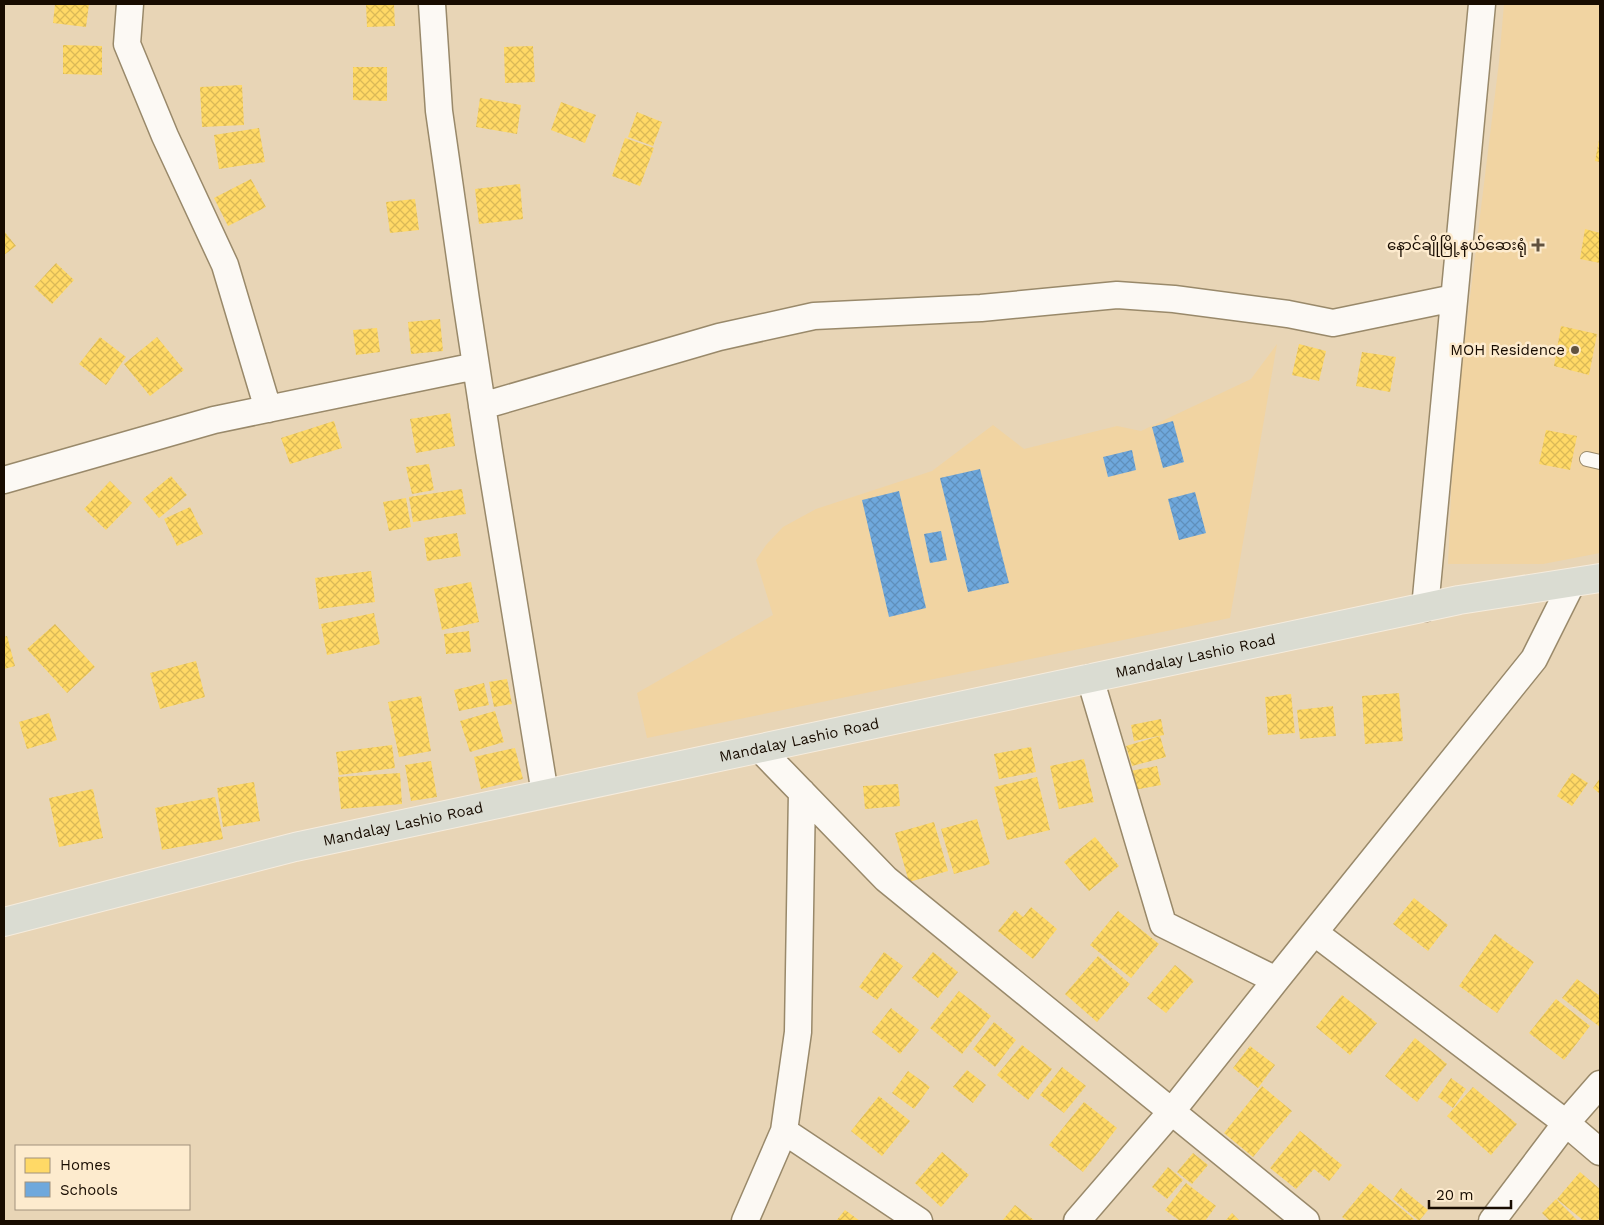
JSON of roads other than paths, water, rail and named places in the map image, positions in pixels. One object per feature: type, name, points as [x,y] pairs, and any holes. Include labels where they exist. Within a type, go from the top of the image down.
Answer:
[{"type":"highway","name":"Mandalay Lashio Road","points":[[4,922],[295,847],[1459,600],[1600,578]]},
{"type":"street","points":[[130,4],[127,44],[165,136],[225,265],[268,409]]},
{"type":"street","points":[[432,4],[439,111],[482,406],[545,794]]},
{"type":"street","points":[[1425,608],[1482,4]]},
{"type":"street","points":[[482,406],[719,337],[814,316],[981,308],[1117,295],[1174,299],[1288,314],[1333,323],[1454,298]]},
{"type":"street","points":[[4,480],[214,420],[476,366]]},
{"type":"street","points":[[1077,1221],[1172,1111],[1534,659],[1572,583]]},
{"type":"street","points":[[1090,678],[1163,924],[1276,980]]},
{"type":"street","points":[[760,749],[886,879],[1306,1221]]},
{"type":"street","points":[[745,1221],[784,1131],[798,1032],[802,792]]},
{"type":"street","points":[[1315,932],[1566,1123],[1600,1152]]},
{"type":"street","points":[[1492,1221],[1566,1123],[1600,1084]]},
{"type":"street","points":[[784,1131],[919,1221]]},
{"type":"place","name":"နောင်ချိုမြို့နယ်ဆေးရုံ","points":[[1538,245]]},
{"type":"place","name":"MOH Residence","points":[[1575,350]]}]
